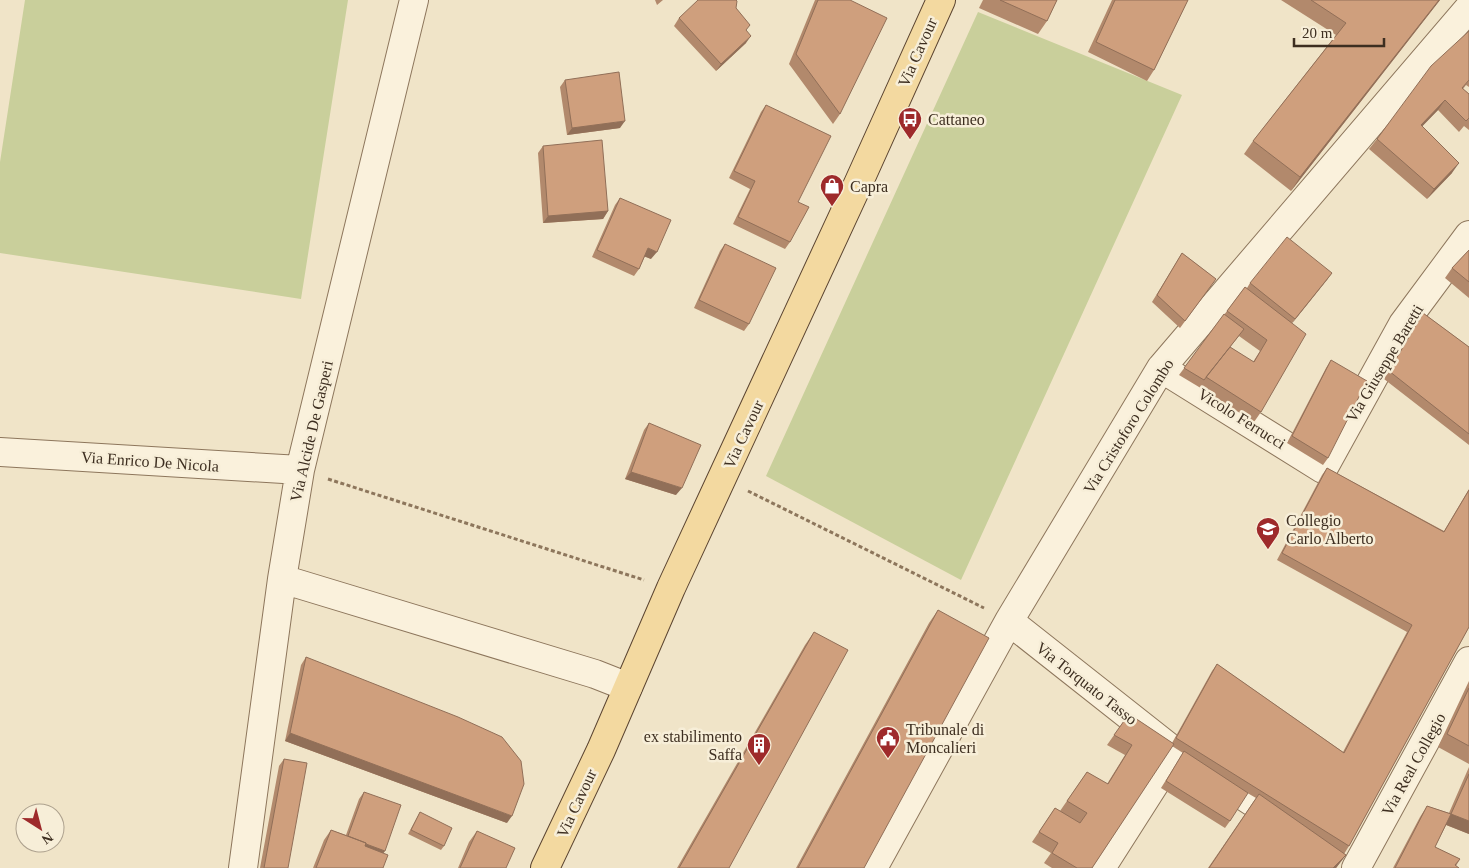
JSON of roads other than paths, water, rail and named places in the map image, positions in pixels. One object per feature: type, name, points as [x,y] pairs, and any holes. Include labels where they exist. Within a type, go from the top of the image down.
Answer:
[{"type":"main road","name":"Via Cavour","points":[[545,868],[671,588],[858,184],[940,0]]},
{"type":"street","name":"Via Alcide De Gasperi","points":[[243,868],[282,579],[300,470],[414,0]]},
{"type":"street","name":"Via Cristoforo Colombo","points":[[873,868],[1009,621],[1162,368],[1469,8]]},
{"type":"street","name":"Via Giuseppe Baretti","points":[[1323,469],[1403,324],[1468,239]]},
{"type":"street","name":"Vicolo Ferrucci","points":[[1162,368],[1323,469]]},
{"type":"street","name":"Via Enrico De Nicola","points":[[0,452],[300,470]]},
{"type":"street","points":[[282,579],[595,674],[628,687]]},
{"type":"street","name":"Via Torquato Tasso","points":[[1009,621],[1175,752],[1248,798],[1302,836]]},
{"type":"street","name":"Via Real Collegio","points":[[1347,864],[1469,661]]},
{"type":"street","points":[[1101,868],[1175,752]]},
{"type":"place","name":"Cattaneo","points":[[910,140]]},
{"type":"place","name":"Capra","points":[[832,207]]},
{"type":"place","name":"Collegio Carlo Alberto","points":[[1268,550]]},
{"type":"place","name":"Tribunale di Moncalieri","points":[[888,759]]},
{"type":"place","name":"ex stabilimento Saffa","points":[[759,766]]}]
